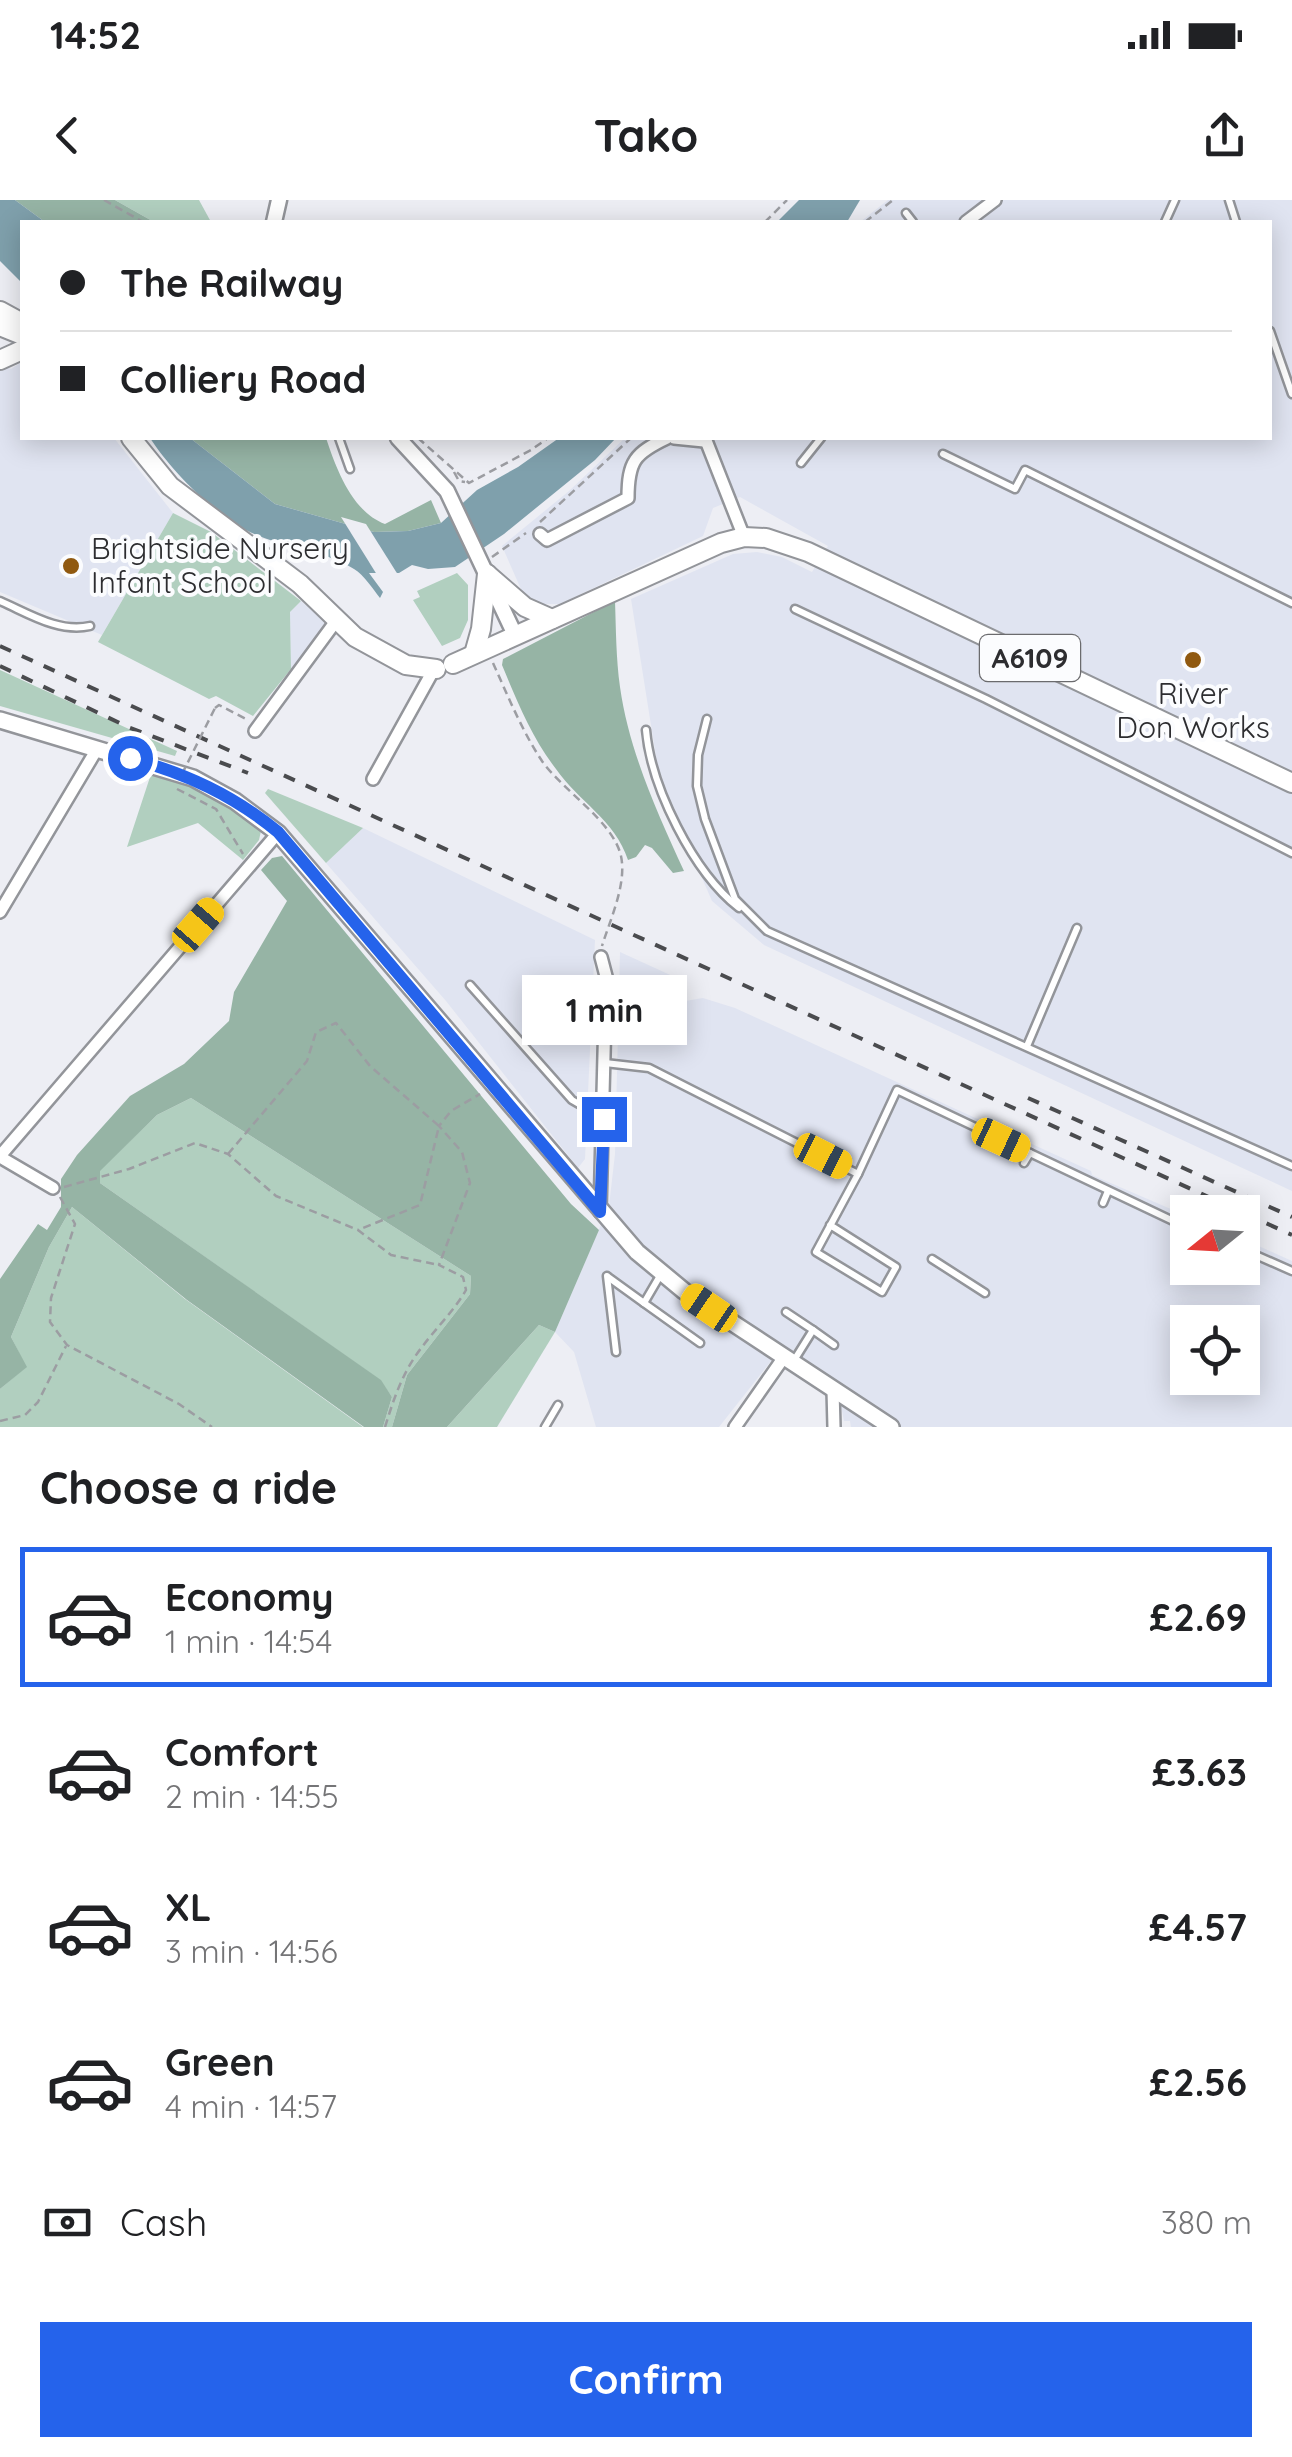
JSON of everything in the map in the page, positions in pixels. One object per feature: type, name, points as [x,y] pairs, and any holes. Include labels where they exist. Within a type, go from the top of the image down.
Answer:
[{"type":"main road","points":[[133,440],[170,486],[300,584],[336,621],[386,656],[416,668],[441,667]]},
{"type":"main road","name":"A6109","points":[[441,667],[694,553],[744,537],[766,538],[798,547],[1292,783]]},
{"type":"main road","points":[[486,565],[525,607],[552,619]]},
{"type":"main road","points":[[480,651],[486,565]]},
{"type":"main road","points":[[0,720],[182,774],[236,800],[278,832],[600,1212],[662,1273],[892,1427]]},
{"type":"street","points":[[969,220],[995,200]]},
{"type":"street","points":[[0,352],[12,324]]},
{"type":"street","points":[[400,440],[448,491],[486,565],[515,635]]},
{"type":"street","points":[[540,534],[547,540],[628,498],[628,474],[639,451],[665,440]]},
{"type":"street","points":[[704,440],[744,537]]},
{"type":"street","points":[[254,727],[336,621]]},
{"type":"street","points":[[373,779],[441,667]]},
{"type":"street","points":[[1,907],[97,749]]},
{"type":"street","points":[[53,1188],[0,1156],[278,832]]},
{"type":"street","points":[[600,1212],[606,976],[601,956]]},
{"type":"street","points":[[735,1427],[788,1360]]},
{"type":"street","points":[[833,1390],[834,1427]]},
{"type":"lane","points":[[906,213],[912,220]]},
{"type":"lane","points":[[1272,337],[1292,394]]},
{"type":"lane","points":[[340,440],[350,469]]},
{"type":"lane","points":[[802,463],[819,440]]},
{"type":"lane","points":[[943,454],[1015,489],[1025,470],[1292,603]]},
{"type":"lane","points":[[0,601],[61,628],[76,630],[90,626]]},
{"type":"lane","points":[[795,609],[986,699],[1292,853]]},
{"type":"lane","points":[[706,719],[698,755],[697,786],[718,860],[735,899],[748,914]]},
{"type":"lane","points":[[646,730],[648,754],[660,792],[716,888],[767,931],[1292,1166]]},
{"type":"lane","points":[[1027,1046],[1077,928]]},
{"type":"lane","points":[[470,985],[572,1100],[604,1119]]},
{"type":"lane","points":[[605,1063],[649,1068],[858,1174]]},
{"type":"lane","points":[[830,1225],[896,1267],[882,1292],[816,1252],[897,1090],[999,1144],[1030,1154],[1170,1220]]},
{"type":"lane","points":[[1024,1163],[1030,1154]]},
{"type":"lane","points":[[1103,1204],[1108,1191]]},
{"type":"lane","points":[[1260,1257],[1292,1271]]},
{"type":"lane","points":[[932,1259],[985,1293]]},
{"type":"lane","points":[[644,1303],[662,1273]]},
{"type":"lane","points":[[616,1352],[608,1276],[700,1343]]},
{"type":"lane","points":[[786,1312],[834,1345]]},
{"type":"lane","points":[[788,1360],[813,1330]]},
{"type":"lane","points":[[545,1427],[558,1405]]},
{"type":"path","points":[[104,200],[139,220]]},
{"type":"path","points":[[766,220],[786,200]]},
{"type":"path","points":[[868,220],[893,200]]},
{"type":"path","points":[[420,440],[454,470],[458,481],[469,482],[545,440]]},
{"type":"path","points":[[486,565],[533,528],[629,440]]},
{"type":"path","points":[[480,651],[540,758],[606,829],[620,851],[620,883],[601,956]]},
{"type":"path","points":[[182,774],[220,704],[254,727]]},
{"type":"path","points":[[165,784],[216,809],[248,868]]},
{"type":"path","points":[[228,1154],[307,1062],[316,1032],[336,1023],[370,1066],[439,1126],[462,1152],[470,1182],[438,1265]]},
{"type":"path","points":[[358,1230],[420,1205],[439,1126],[450,1111],[494,1086]]},
{"type":"path","points":[[212,1427],[179,1404],[67,1344],[50,1322],[51,1298],[76,1224],[53,1188],[129,1169],[195,1142],[228,1154],[276,1196],[358,1230],[391,1256],[438,1265],[463,1276],[466,1290],[439,1330],[422,1346],[398,1386],[385,1427]]},
{"type":"path","points":[[0,1421],[26,1415],[38,1402],[67,1344]]},
{"type":"shaded area","points":[[888,200],[1292,200],[1292,1191],[764,945],[712,901],[660,782],[631,599],[733,554],[757,552],[782,557],[812,572],[828,546],[740,497],[713,508],[703,536],[560,604],[539,604],[524,596],[502,546],[623,440],[1272,440],[1272,220],[863,220]]},
{"type":"shaded area","name":"Brightside Nursery Infant School","points":[[20,363],[20,440],[116,440],[173,513],[102,635],[0,592],[0,364],[11,369]]},
{"type":"shaded area","points":[[301,601],[324,621],[330,636],[301,677],[291,669],[290,612]]},
{"type":"shaded area","points":[[363,828],[595,940],[585,1159],[578,1168],[446,1001],[326,863]]},
{"type":"shaded area","points":[[620,952],[679,979],[685,1001],[703,998],[735,1008],[1170,1209],[1170,1285],[1260,1285],[1260,1247],[1292,1261],[1292,1427],[851,1427],[850,1421],[844,1421],[840,1401],[775,1356],[719,1427],[596,1427],[574,1352],[555,1332],[609,1206],[615,1154]]},
{"type":"green space","points":[[15,200],[115,200],[150,220],[42,220]]},
{"type":"green space","points":[[115,200],[199,200],[210,220],[150,220]]},
{"type":"green space","points":[[193,440],[327,440],[347,488],[373,518],[385,524],[431,500],[441,523],[408,531],[374,532],[275,504]]},
{"type":"green space","points":[[173,513],[211,532],[301,601],[290,612],[291,669],[253,716],[216,696],[209,699],[98,642]]},
{"type":"green space","points":[[457,573],[468,585],[468,620],[460,638],[442,646],[413,600],[420,597],[417,591]]},
{"type":"green space","points":[[615,601],[624,711],[654,804],[684,871],[673,873],[645,845],[636,857],[628,860],[606,822],[547,757],[502,665],[503,659]]},
{"type":"green space","points":[[0,670],[177,751],[175,756],[0,706]]},
{"type":"green space","points":[[151,774],[227,802],[261,831],[259,840],[243,860],[198,823],[127,847]]},
{"type":"green space","points":[[268,789],[363,828],[326,863],[265,793]]},
{"type":"green space","points":[[282,856],[571,1204],[599,1230],[555,1332],[539,1325],[447,1427],[392,1427],[407,1375],[470,1294],[471,1276],[191,1098],[157,1115],[100,1171],[100,1183],[381,1380],[392,1397],[383,1427],[364,1427],[187,1300],[72,1207],[49,1247],[11,1337],[27,1367],[0,1389],[0,1279],[38,1224],[47,1230],[61,1207],[61,1179],[77,1155],[130,1096],[184,1064],[229,1021],[234,992],[287,901],[261,870],[272,858]]},
{"type":"green space","points":[[191,1098],[471,1276],[470,1294],[407,1375],[392,1427],[383,1427],[392,1397],[380,1380],[100,1183],[99,1171],[157,1115]]},
{"type":"green space","points":[[72,1207],[185,1299],[363,1427],[0,1427],[0,1389],[26,1367],[11,1337],[49,1247]]},
{"type":"green space","points":[[539,1325],[555,1332],[497,1427],[447,1427]]},
{"type":"water","points":[[0,200],[15,200],[42,220],[20,220],[20,281],[0,261]]},
{"type":"water","points":[[799,200],[860,200],[848,220],[779,220]]},
{"type":"water","points":[[152,440],[193,440],[275,504],[374,532],[408,531],[441,523],[477,490],[556,440],[614,440],[504,534],[455,567],[428,569],[412,565],[399,573],[369,573],[383,592],[380,598],[361,575],[343,563],[244,529],[213,508]]},
{"type":"pier","points":[[341,517],[366,524],[400,578],[379,578]]},
{"type":"railway","points":[[0,646],[1292,1235]]},
{"type":"railway","points":[[0,666],[128,727],[248,773]]},
{"type":"railway","points":[[1028,1098],[1292,1217]]},
{"type":"place","name":"Brightside Nursery Infant School","points":[[71,566]]},
{"type":"place","name":"River Don Works","points":[[1193,660]]},
{"type":"route","points":[[130,758],[216,788],[278,832],[600,1212],[604,1119]]}]
